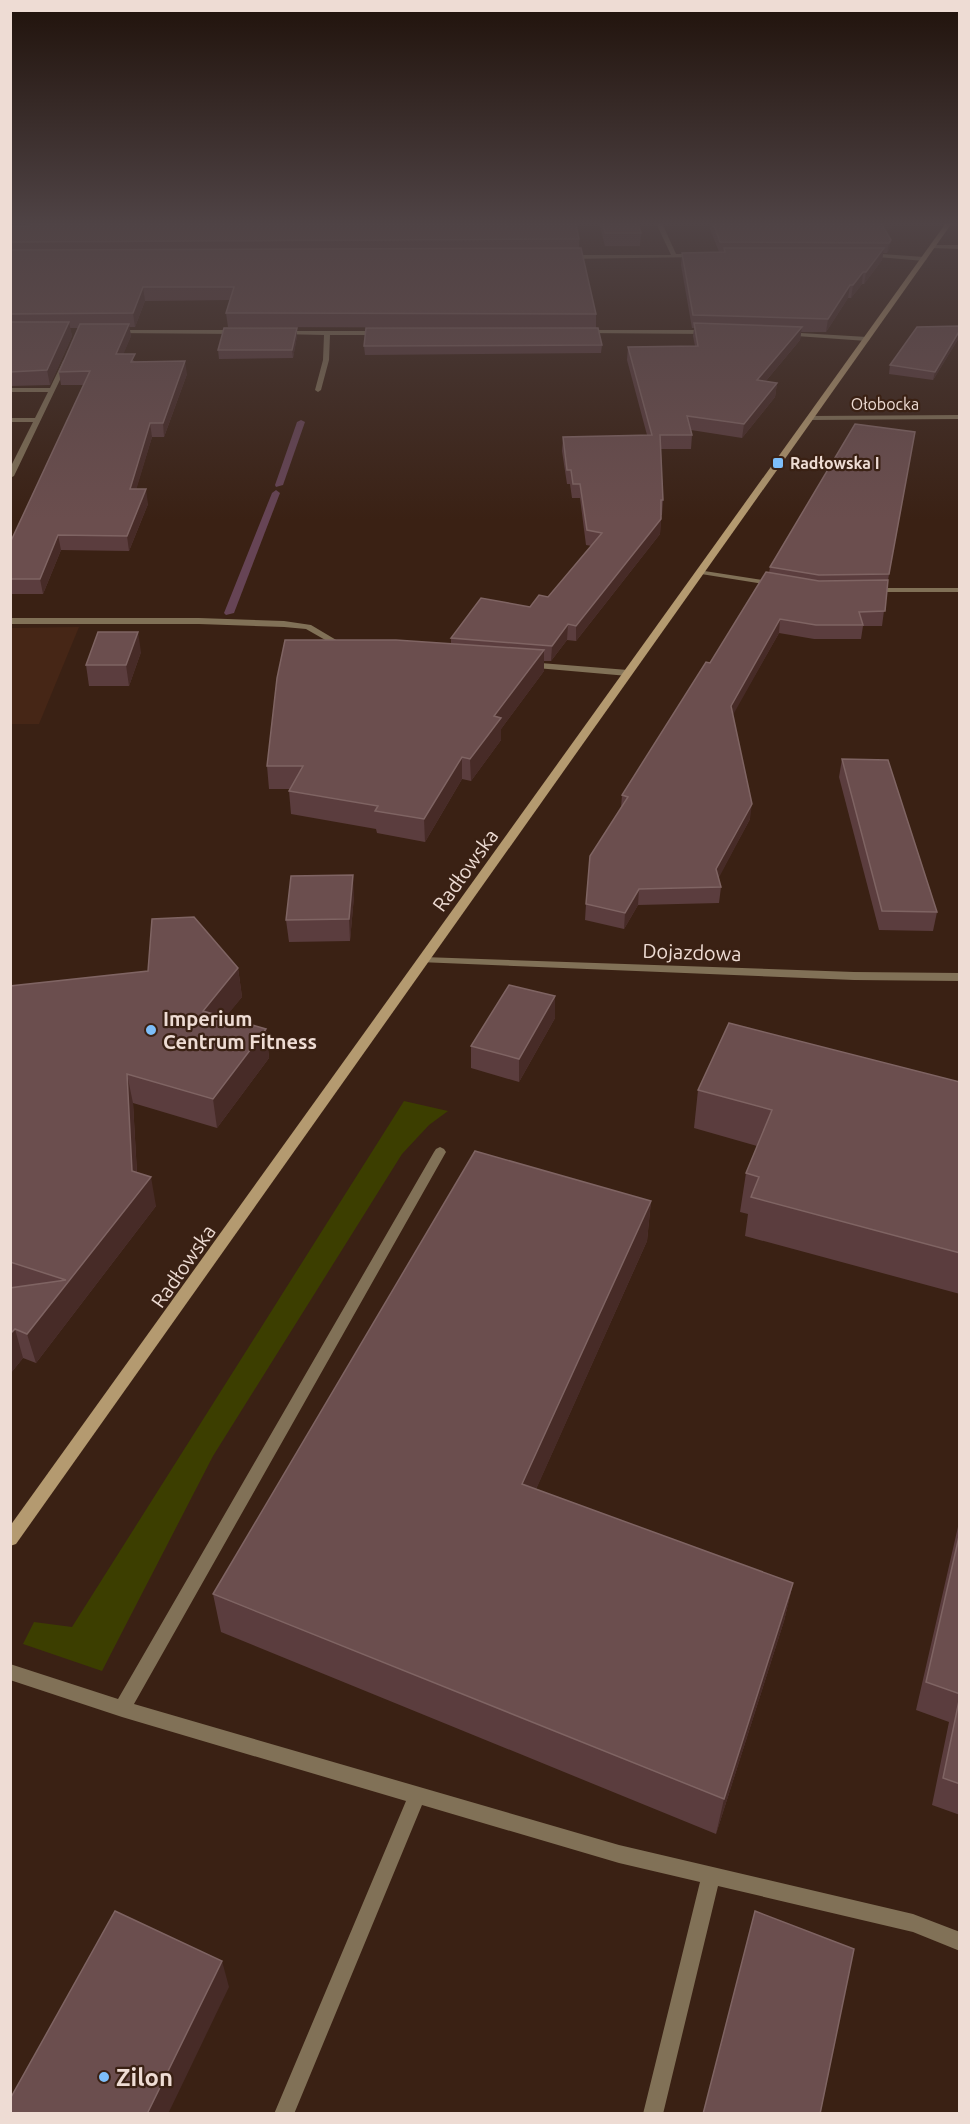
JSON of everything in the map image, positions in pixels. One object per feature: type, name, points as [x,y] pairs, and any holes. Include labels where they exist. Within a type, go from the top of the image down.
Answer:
[{"type":"street","name":"Radłowska","points":[[10,1539],[879,322]]},
{"type":"street","points":[[102,332],[252,332]]},
{"type":"street","points":[[575,332],[718,332]]},
{"type":"street","points":[[275,333],[384,333]]},
{"type":"street","points":[[318,390],[326,360],[327,333]]},
{"type":"street","points":[[775,334],[867,339]]},
{"type":"street","points":[[10,476],[70,351]]},
{"type":"street","points":[[10,390],[53,390]]},
{"type":"street","name":"Ołobocka","points":[[811,418],[960,417]]},
{"type":"street","points":[[10,420],[38,420]]},
{"type":"street","points":[[701,572],[782,585]]},
{"type":"street","points":[[864,590],[960,590]]},
{"type":"street","points":[[10,621],[199,621],[284,624],[308,627],[350,650]]},
{"type":"street","points":[[517,664],[628,673]]},
{"type":"street","name":"Dojazdowa","points":[[423,960],[854,976],[960,977]]},
{"type":"street","points":[[122,1709],[440,1152]]},
{"type":"street","points":[[10,1672],[122,1709],[619,1854],[913,1923],[960,1942]]},
{"type":"street","points":[[284,2114],[417,1795]]},
{"type":"street","points":[[653,2114],[711,1876]]},
{"type":"shaded area","points":[[79,627],[39,724],[11,724],[11,628]]},
{"type":"shaded area","points":[[404,1101],[448,1111],[429,1125],[402,1154],[213,1456],[102,1671],[23,1644],[34,1622],[72,1627]]},
{"type":"building","points":[[10,322],[69,322],[47,370],[10,372]]},
{"type":"building","points":[[694,323],[802,327],[757,380],[777,383],[744,424],[687,416],[692,435],[660,435],[663,500],[661,500],[661,519],[576,626],[568,624],[552,646],[451,638],[481,598],[530,607],[539,595],[548,597],[602,533],[587,530],[580,484],[573,484],[571,470],[567,470],[563,437],[652,435],[628,347],[698,346]]},
{"type":"building","points":[[80,324],[129,324],[116,354],[135,354],[131,362],[185,361],[163,423],[150,423],[130,489],[146,489],[127,536],[58,535],[40,579],[10,579],[10,543],[90,371],[59,372]]},
{"type":"building","points":[[960,326],[960,330],[935,372],[890,365],[917,327]]},
{"type":"building","points":[[224,328],[297,328],[292,350],[218,350]]},
{"type":"building","points":[[366,328],[598,328],[602,345],[364,346]]},
{"type":"building","points":[[855,424],[915,432],[889,574],[819,575],[770,567]]},
{"type":"building","points":[[766,572],[819,581],[888,580],[885,611],[859,612],[863,625],[816,625],[780,619],[731,706],[752,804],[716,869],[721,887],[639,889],[625,913],[586,904],[590,856],[628,797],[622,795],[706,662],[710,663]]},
{"type":"building","points":[[98,632],[138,632],[126,665],[86,665]]},
{"type":"building","points":[[285,640],[396,640],[544,650],[494,716],[501,718],[470,759],[462,757],[424,819],[375,811],[378,806],[289,791],[303,766],[267,766],[277,678]]},
{"type":"building","points":[[842,759],[888,760],[937,912],[882,911]]},
{"type":"building","points":[[353,875],[349,919],[286,920],[291,876]]},
{"type":"building","points":[[194,917],[238,968],[203,1011],[266,1029],[213,1099],[127,1074],[132,1171],[151,1177],[27,1334],[15,1329],[10,1334],[10,1288],[66,1280],[10,1262],[10,986],[148,971],[152,919]]},
{"type":"building","points":[[509,985],[555,996],[519,1059],[471,1046]]},
{"type":"building","points":[[729,1023],[960,1082],[960,1253],[751,1197],[759,1177],[746,1173],[772,1110],[698,1090]]},
{"type":"building","points":[[475,1151],[651,1201],[522,1484],[793,1583],[724,1799],[213,1594]]},
{"type":"building","points":[[960,1532],[960,1694],[926,1682]]},
{"type":"building","points":[[960,1696],[960,1784],[943,1778]]},
{"type":"building","points":[[115,1911],[222,1961],[147,2114],[10,2114],[10,2099]]},
{"type":"building","points":[[755,1911],[854,1949],[820,2114],[703,2114]]},
{"type":"waterway","points":[[279,485],[301,422]]},
{"type":"waterway","points":[[229,613],[276,493]]},
{"type":"place","name":"Radłowska I","points":[[778,463]]},
{"type":"place","name":"Imperium Centrum Fitness","points":[[151,1030]]},
{"type":"place","name":"Zilon","points":[[104,2077]]}]
